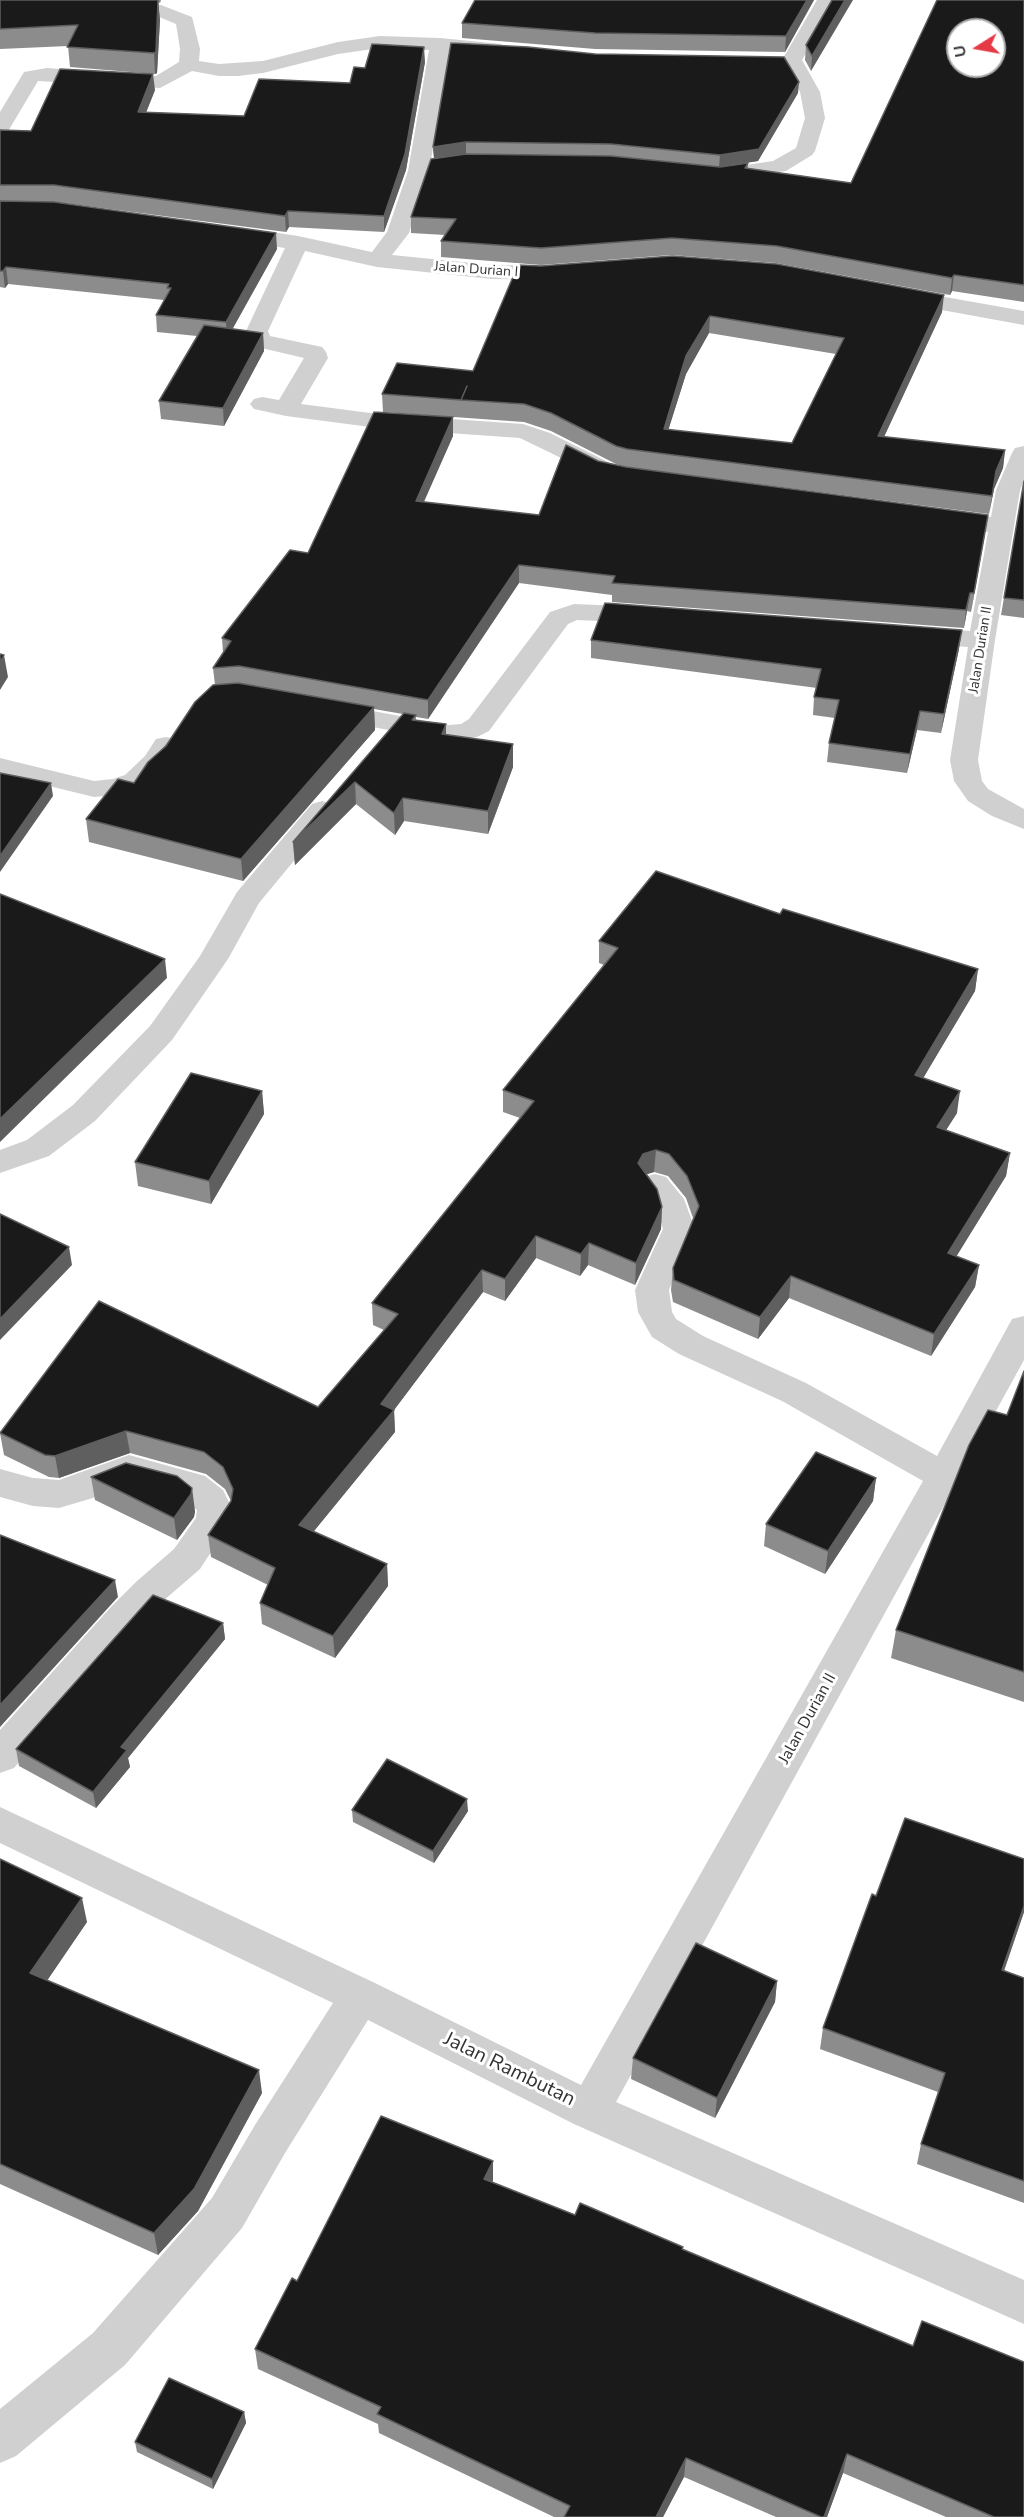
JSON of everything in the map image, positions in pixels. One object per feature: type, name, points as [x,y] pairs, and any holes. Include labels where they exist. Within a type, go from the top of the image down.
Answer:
[{"type":"street","points":[[80,0],[91,4],[161,11],[185,21],[190,49],[189,65]]},
{"type":"street","points":[[792,60],[827,0]]},
{"type":"street","points":[[0,129],[31,76],[47,74],[160,82],[189,65],[219,70],[263,67],[338,48],[380,42],[517,50]]},
{"type":"street","points":[[377,260],[398,233],[419,171],[441,44]]},
{"type":"street","points":[[769,60],[792,60]]},
{"type":"street","points":[[698,174],[719,175],[779,167],[805,151],[815,118],[810,92],[792,60]]},
{"type":"street","points":[[419,171],[451,162],[500,163]]},
{"type":"street","name":"Jalan Durian I","points":[[213,230],[298,243],[377,260],[492,272],[541,274],[584,272]]},
{"type":"street","points":[[286,409],[316,358],[314,352],[261,341],[256,331],[298,243]]},
{"type":"street","points":[[883,293],[1024,318]]},
{"type":"street","points":[[262,404],[378,421],[523,431],[542,438],[607,472],[626,476]]},
{"type":"street","name":"Jalan Durian II","points":[[1024,453],[1016,491],[1002,526],[964,760],[968,781],[978,795],[1024,820]]},
{"type":"street","points":[[920,515],[1002,526]]},
{"type":"street","points":[[308,707],[449,733],[467,731],[479,725],[559,618],[574,612],[666,616]]},
{"type":"street","points":[[888,633],[982,640]]},
{"type":"street","points":[[378,745],[398,723]]},
{"type":"street","points":[[0,766],[94,789],[115,787],[135,781],[156,761],[179,727]]},
{"type":"street","points":[[0,1162],[38,1148],[84,1113],[161,1033],[213,959],[247,899],[336,793]]},
{"type":"street","points":[[655,1185],[674,1207],[678,1228],[652,1290],[655,1312],[664,1328],[691,1345],[794,1392],[944,1476]]},
{"type":"street","name":"Jalan Durian II","points":[[589,2110],[944,1476],[1024,1328]]},
{"type":"street","points":[[0,1483],[33,1492],[59,1494],[90,1485],[114,1473],[129,1469],[192,1486],[210,1500],[215,1510],[213,1521],[187,1559],[150,1591],[124,1618],[0,1757]]},
{"type":"street","name":"Jalan Rambutan","points":[[0,1824],[360,1996],[589,2110],[1024,2301]]},
{"type":"street","points":[[0,2439],[109,2349],[227,2213],[270,2139],[360,1996]]},
{"type":"building","points":[[0,0],[158,0],[156,52],[67,47],[78,25],[0,29]]},
{"type":"building","points":[[475,0],[807,0],[786,36],[595,33],[462,23]]},
{"type":"building","points":[[832,0],[845,0],[812,56],[806,45]]},
{"type":"building","points":[[937,0],[1024,0],[1024,285],[954,275],[952,278],[777,246],[672,238],[541,248],[441,241],[456,219],[411,217],[431,159],[466,154],[611,156],[720,167],[748,163],[745,168],[851,183]]},
{"type":"building","points":[[451,43],[528,47],[595,54],[784,57],[799,82],[759,149],[720,155],[611,144],[466,142],[433,147]]},
{"type":"building","points":[[372,44],[424,47],[405,154],[384,216],[288,211],[285,216],[54,185],[0,185],[0,130],[31,131],[60,69],[153,74],[138,112],[244,116],[259,79],[350,83],[354,67],[365,68]]},
{"type":"building","points":[[0,201],[54,202],[276,233],[226,322],[156,315],[171,288],[167,288],[169,284],[6,267],[0,271]]},
{"type":"building","points":[[672,256],[777,264],[944,295],[878,436],[1005,450],[996,471],[992,496],[627,449],[616,446],[551,413],[524,404],[382,394],[397,363],[473,371],[518,265],[541,266]],"holes":[[[710,316],[844,338],[792,443],[664,429],[686,356]]]},
{"type":"building","points":[[204,325],[263,333],[223,408],[159,401]]},
{"type":"building","points":[[374,412],[453,417],[416,501],[539,515],[566,445],[598,461],[626,467],[988,515],[974,593],[970,593],[966,610],[612,583],[615,576],[519,565],[428,700],[239,666],[213,668],[231,641],[222,638],[290,550],[308,553]]},
{"type":"building","points":[[1024,481],[1024,600],[1004,598]]},
{"type":"building","points":[[605,603],[962,630],[944,714],[920,711],[910,754],[829,743],[839,700],[814,697],[821,669],[591,640]]},
{"type":"building","points":[[238,683],[374,707],[241,859],[86,819],[118,779],[134,783],[148,762],[166,746],[195,702],[213,685]]},
{"type":"building","points":[[404,713],[416,715],[412,720],[446,724],[442,734],[513,744],[488,811],[403,798],[394,813],[355,782],[293,842]]},
{"type":"building","points":[[0,773],[51,783],[0,856]]},
{"type":"building","points":[[656,871],[780,914],[783,909],[978,969],[915,1075],[960,1091],[937,1127],[1010,1153],[948,1253],[979,1265],[934,1334],[791,1276],[760,1317],[674,1280],[673,1268],[699,1206],[687,1176],[669,1154],[656,1150],[643,1154],[638,1163],[657,1189],[662,1207],[636,1263],[589,1243],[581,1254],[536,1236],[505,1279],[482,1270],[381,1404],[394,1410],[299,1525],[387,1564],[333,1636],[260,1603],[275,1568],[208,1535],[231,1501],[233,1489],[223,1467],[204,1452],[126,1431],[55,1456],[45,1455],[0,1433],[99,1301],[318,1407],[398,1314],[372,1303],[534,1101],[503,1090],[618,948],[599,941]]},
{"type":"building","points":[[0,894],[165,959],[0,1119]]},
{"type":"building","points":[[191,1073],[262,1091],[209,1181],[135,1162]]},
{"type":"building","points":[[0,1214],[69,1247],[0,1319]]},
{"type":"building","points":[[1024,1371],[1024,1672],[896,1630],[969,1445],[988,1410],[1007,1415]]},
{"type":"building","points":[[816,1452],[876,1478],[828,1551],[766,1524]]},
{"type":"building","points":[[126,1463],[177,1476],[192,1488],[191,1494],[174,1518],[91,1477]]},
{"type":"building","points":[[0,1535],[115,1580],[0,1705]]},
{"type":"building","points":[[153,1595],[223,1623],[121,1747],[127,1750],[93,1792],[16,1749]]},
{"type":"building","points":[[387,1759],[467,1799],[433,1851],[352,1810]]},
{"type":"building","points":[[905,1818],[1024,1859],[1024,1906],[1002,1970],[1024,1978],[1024,2181],[921,2144],[945,2073],[823,2028],[872,1894],[876,1896]]},
{"type":"building","points":[[0,1859],[82,1898],[30,1973],[259,2070],[194,2189],[154,2233],[0,2164]]},
{"type":"building","points":[[696,1943],[777,1981],[717,2098],[633,2058]]},
{"type":"building","points":[[381,2116],[493,2161],[484,2179],[575,2215],[580,2203],[683,2247],[682,2249],[913,2346],[922,2321],[1024,2362],[1024,2517],[994,2517],[847,2454],[824,2517],[686,2458],[656,2517],[564,2517],[570,2506],[377,2414],[381,2407],[255,2349],[292,2278],[297,2281]]},
{"type":"building","points":[[169,2378],[244,2412],[212,2479],[135,2442]]}]
